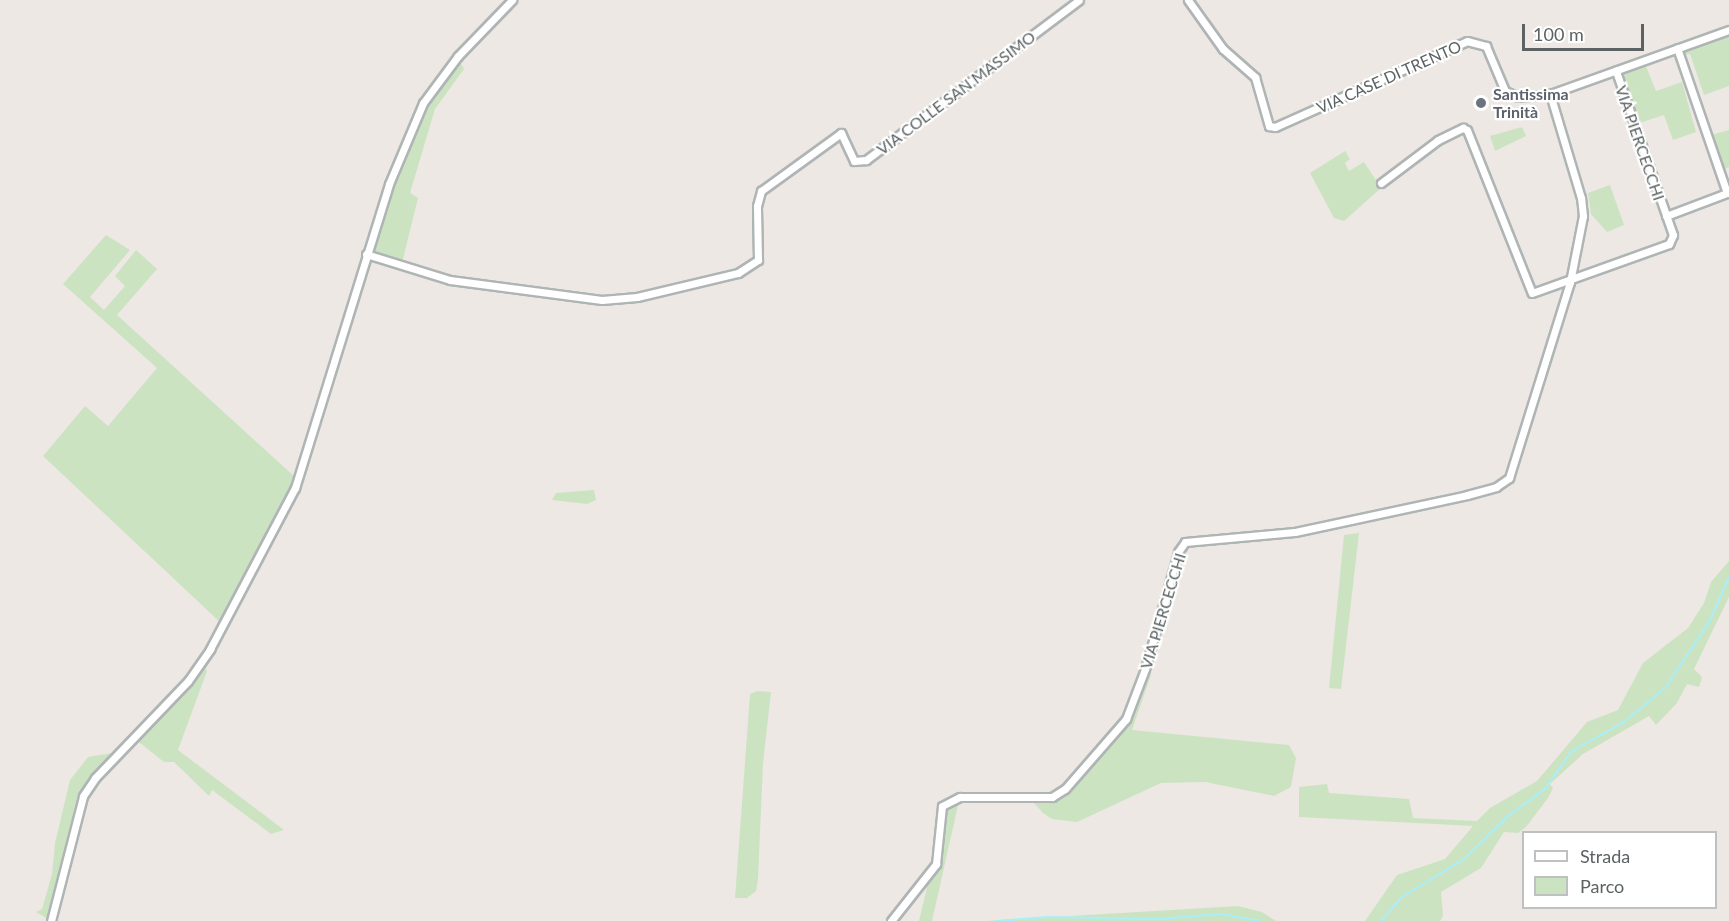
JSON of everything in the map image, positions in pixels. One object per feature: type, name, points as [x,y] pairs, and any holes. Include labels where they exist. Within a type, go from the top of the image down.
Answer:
[{"type":"street","points":[[51,921],[83,796],[95,778],[188,681],[210,649],[295,488],[388,184],[423,103],[458,56],[512,0]]},
{"type":"street","name":"VIA COLLE SAN MASSIMO","points":[[366,254],[450,280],[602,300],[637,297],[738,273],[758,260],[757,206],[761,191],[841,133],[854,161],[866,159],[1079,0]]},
{"type":"street","name":"VIA CASE DI TRENTO","points":[[1188,0],[1223,49],[1255,77],[1269,126],[1275,127],[1467,41],[1486,46],[1510,95],[1550,94],[1729,30]]},
{"type":"street","name":"VIA PIERCECCHI","points":[[1666,216],[1727,193],[1677,48]]},
{"type":"street","name":"VIA PIERCECCHI","points":[[1570,282],[1669,244],[1673,235],[1616,71]]},
{"type":"street","name":"VIA PIERCECCHI","points":[[891,921],[936,864],[942,806],[960,798],[977,796],[1039,800],[1052,797],[1065,789],[1126,719],[1146,669],[1178,552],[1185,542],[1295,532],[1341,523],[1496,488],[1509,477],[1570,282],[1583,216],[1581,198],[1550,94]]},
{"type":"street","points":[[1381,183],[1438,140],[1463,128],[1467,130],[1528,289],[1538,293],[1570,282]]},
{"type":"green space","points":[[1729,34],[1729,86],[1704,95],[1690,54],[1684,55],[1681,49]]},
{"type":"green space","points":[[459,61],[464,69],[435,109],[410,193],[418,198],[402,263],[369,254],[424,108]]},
{"type":"green space","points":[[1645,64],[1656,91],[1682,82],[1696,132],[1673,140],[1664,115],[1636,124],[1619,74]]},
{"type":"green space","points":[[1522,127],[1526,136],[1495,151],[1490,136]]},
{"type":"green space","points":[[1729,130],[1729,167],[1725,169],[1711,135]]},
{"type":"green space","points":[[1345,151],[1350,159],[1345,163],[1349,171],[1364,162],[1381,188],[1344,221],[1334,218],[1310,173]]},
{"type":"green space","points":[[1610,185],[1624,225],[1607,232],[1591,214],[1588,193]]},
{"type":"green space","points":[[106,235],[130,250],[90,297],[104,310],[125,286],[115,276],[136,250],[157,269],[117,315],[295,477],[221,623],[43,456],[85,406],[108,426],[157,368],[63,284]]},
{"type":"green space","points":[[594,490],[596,500],[587,504],[552,500],[556,493]]},
{"type":"green space","points":[[1359,533],[1341,689],[1329,688],[1344,535]]},
{"type":"green space","points":[[1729,561],[1729,597],[1694,669],[1702,677],[1699,687],[1687,684],[1677,703],[1656,725],[1649,716],[1583,754],[1550,784],[1553,788],[1548,798],[1526,827],[1518,833],[1504,832],[1481,868],[1441,892],[1443,916],[1440,921],[1365,921],[1397,875],[1445,859],[1473,826],[1299,817],[1299,787],[1327,784],[1329,793],[1409,799],[1413,818],[1477,821],[1490,808],[1537,781],[1587,722],[1618,710],[1643,663],[1688,628],[1704,603],[1711,582]]},
{"type":"green space","points":[[203,666],[207,671],[178,750],[284,830],[271,834],[212,790],[209,796],[174,762],[164,762],[135,739]]},
{"type":"green space","points":[[1146,671],[1151,675],[1132,730],[1289,745],[1296,758],[1291,787],[1274,796],[1205,782],[1161,783],[1077,822],[1052,819],[1043,813],[1034,803],[1052,799],[1126,721]]},
{"type":"green space","points":[[758,691],[771,692],[763,763],[758,879],[756,891],[747,898],[735,898],[750,694]]},
{"type":"green space","points":[[112,753],[77,798],[48,919],[36,912],[42,909],[52,874],[55,843],[70,780],[88,757]]},
{"type":"green space","points":[[959,801],[932,921],[919,921],[929,879],[939,864],[943,807]]},
{"type":"green space","points":[[1238,906],[1262,912],[1276,921],[986,921]]},
{"type":"waterway","points":[[1381,921],[1402,897],[1464,859],[1508,816],[1545,789],[1572,751],[1624,722],[1665,688],[1709,622],[1729,577]]},
{"type":"waterway","points":[[996,921],[1048,917],[1159,919],[1221,914],[1259,921]]},
{"type":"place","name":"Santissima Trinità","points":[[1481,103]]}]
